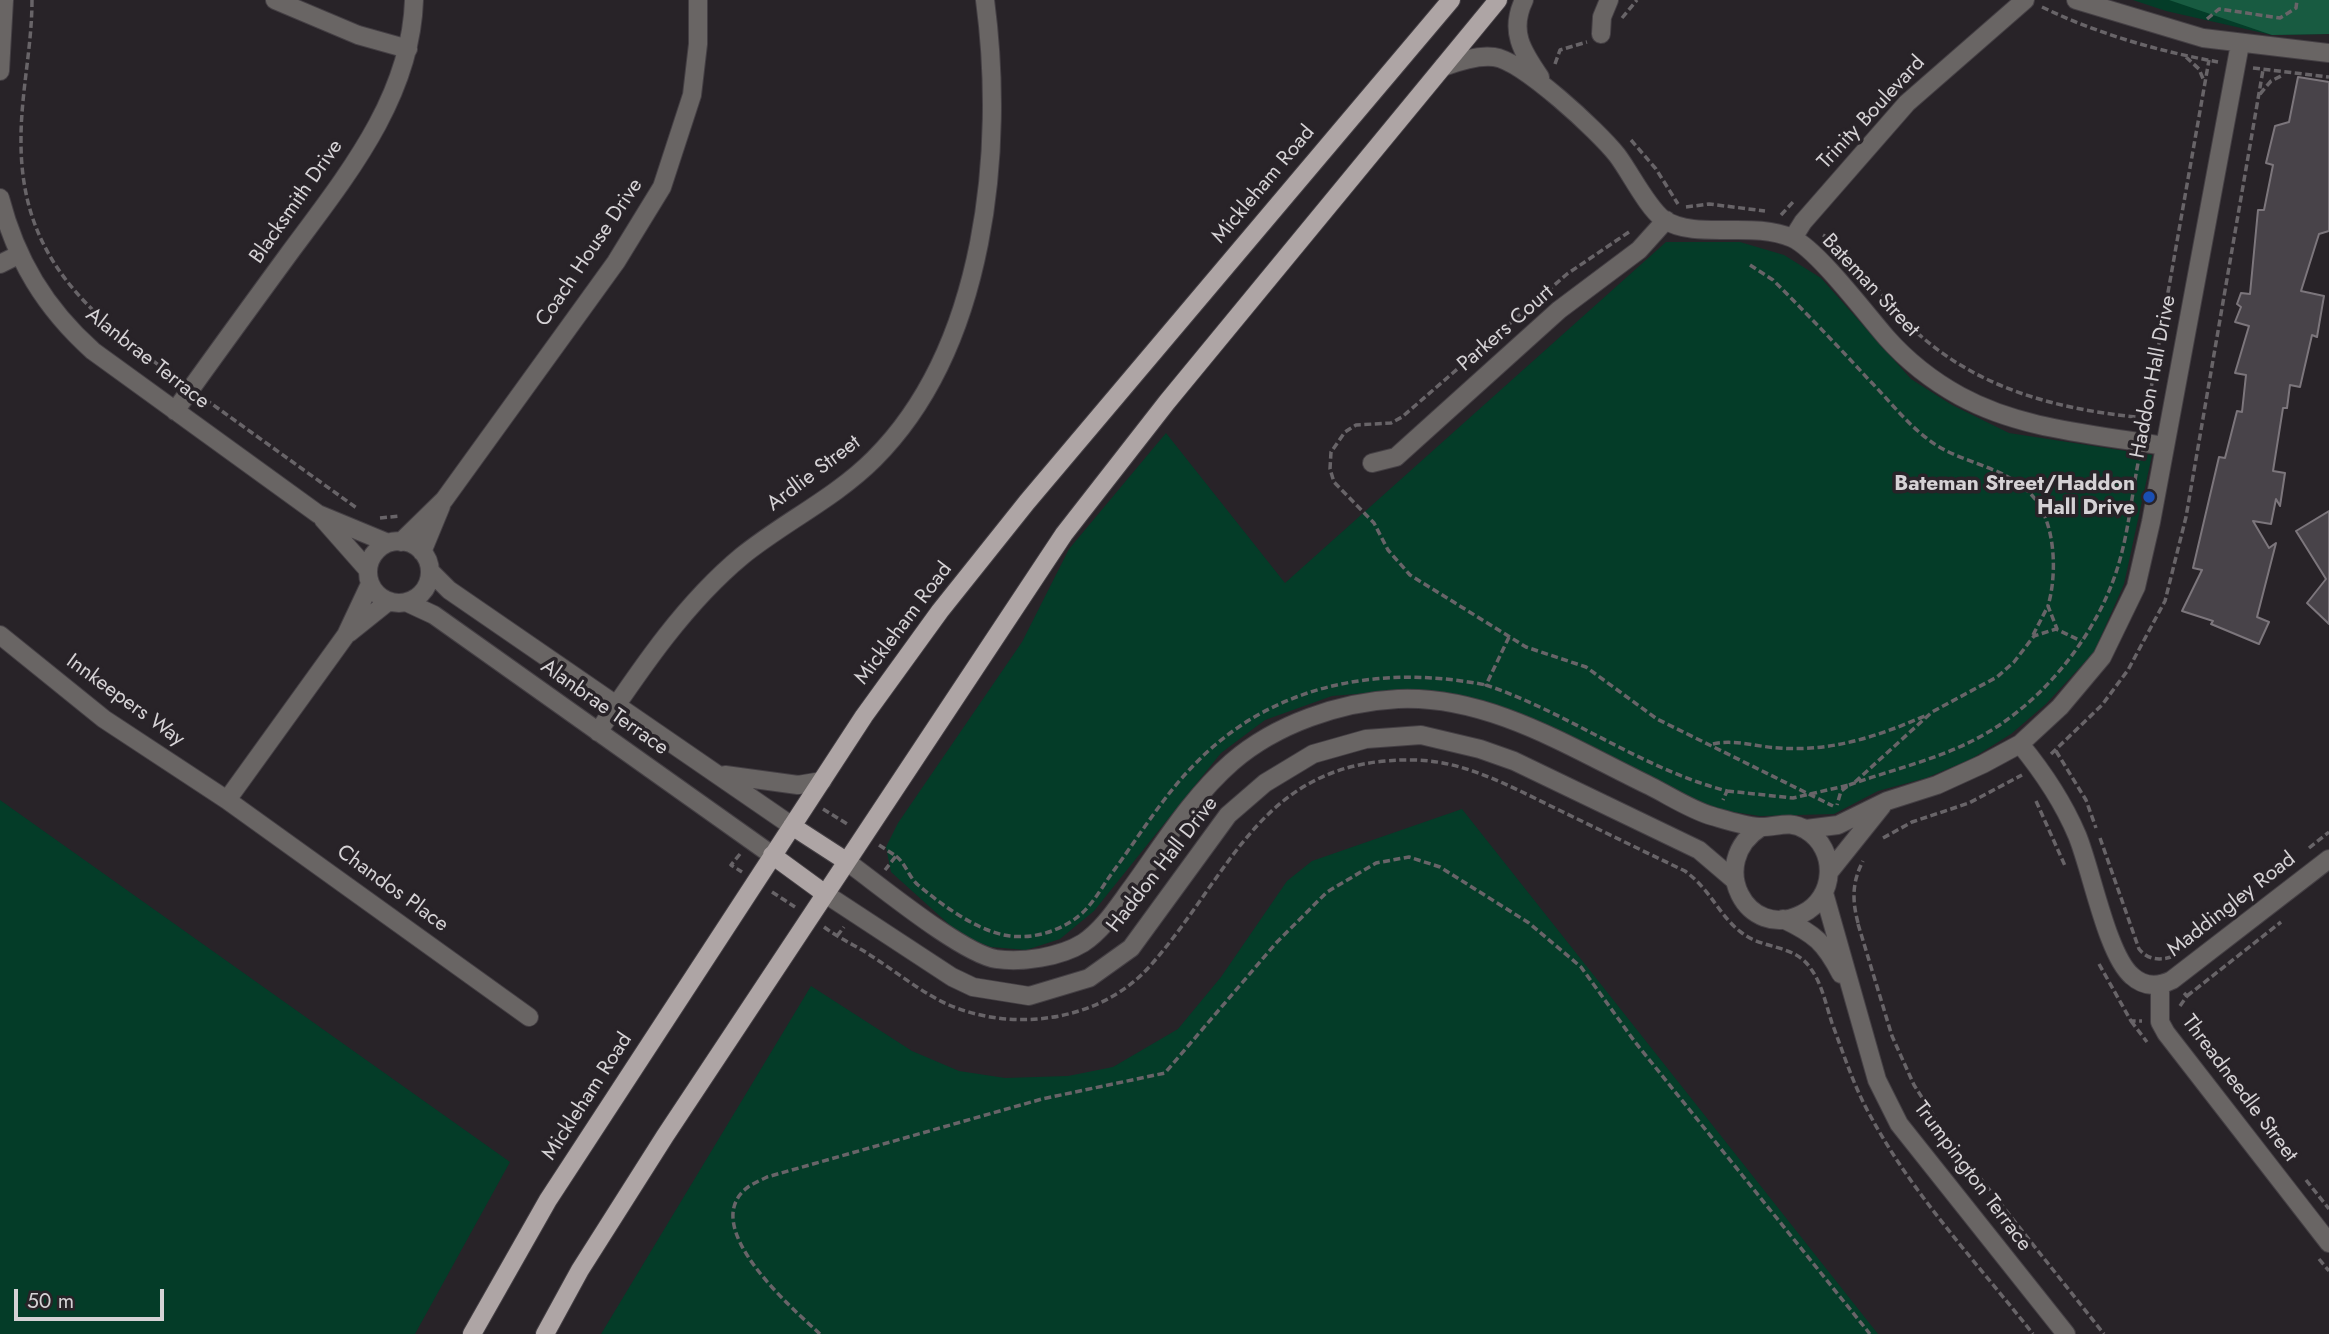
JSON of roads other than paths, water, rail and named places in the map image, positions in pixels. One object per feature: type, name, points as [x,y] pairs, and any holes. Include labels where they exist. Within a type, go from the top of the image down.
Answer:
[{"type":"main road","name":"Mickleham Road","points":[[472,1334],[548,1200],[864,716],[940,611],[1027,502],[1451,0]]},
{"type":"main road","points":[[545,1334],[631,1189],[824,893],[1064,534],[1167,402],[1498,0]]},
{"type":"main road","points":[[792,826],[846,861]]},
{"type":"main road","points":[[772,855],[824,893]]},
{"type":"street","points":[[0,71],[4,0]]},
{"type":"street","points":[[275,0],[358,35],[408,49]]},
{"type":"street","name":"Blacksmith Drive","points":[[175,411],[356,162],[386,108],[408,49],[414,0]]},
{"type":"street","name":"Coach House Drive","points":[[422,552],[444,500],[616,262],[662,187],[692,94],[698,44],[698,0]]},
{"type":"street","name":"Ardlie Street","points":[[598,732],[679,620],[711,584],[743,556],[851,480],[874,459],[912,414],[931,384],[947,351],[962,306],[981,223],[991,138],[990,47],[985,0]]},
{"type":"street","points":[[1524,0],[1516,19],[1518,41],[1547,89]]},
{"type":"street","points":[[1601,34],[1601,17],[1609,0]]},
{"type":"street","name":"Trinity Boulevard","points":[[1798,231],[1907,103],[2025,0]]},
{"type":"street","points":[[2077,0],[2203,38],[2329,53]]},
{"type":"street","name":"Haddon Hall Drive","points":[[1806,829],[1838,825],[1887,801],[1937,785],[2020,744],[2060,707],[2102,657],[2136,587],[2151,522],[2240,44]]},
{"type":"street","points":[[1443,67],[1474,58],[1496,57],[1514,64],[1547,89],[1615,153],[1657,214],[1666,220]]},
{"type":"street","name":"Alanbrae Terrace","points":[[0,198],[18,255],[44,299],[68,329],[175,411],[318,514],[394,543]]},
{"type":"street","name":"Bateman Street","points":[[1666,220],[1689,229],[1749,228],[1798,231],[1887,339],[1932,380],[2011,419],[2164,446]]},
{"type":"street","name":"Parkers Court","points":[[1372,463],[1396,457],[1559,310],[1639,250],[1666,220]]},
{"type":"street","points":[[0,264],[18,255]]},
{"type":"street","name":"Coach House Drive","points":[[394,543],[444,500]]},
{"type":"street","name":"Alanbrae Terrace","points":[[318,514],[369,577]]},
{"type":"street","points":[[227,800],[346,635],[369,577],[374,554],[394,543],[422,552],[430,571],[423,591],[397,602],[346,635]]},
{"type":"street","name":"Alanbrae Terrace","points":[[430,571],[449,590],[792,826]]},
{"type":"street","points":[[369,577],[397,602]]},
{"type":"street","name":"Alanbrae Terrace","points":[[397,602],[434,615],[772,855]]},
{"type":"street","name":"Innkeepers Way","points":[[0,635],[104,719],[227,800]]},
{"type":"street","name":"Haddon Hall Drive","points":[[846,861],[962,944],[994,958],[1029,959],[1065,951],[1083,943],[1105,924],[1196,798],[1234,761],[1280,731],[1336,709],[1398,699],[1448,702],[1480,709],[1537,731],[1709,816],[1761,827]]},
{"type":"street","name":"Haddon Hall Drive","points":[[824,893],[952,977],[973,987],[1029,996],[1089,978],[1131,948],[1228,815],[1265,783],[1313,754],[1366,739],[1421,735],[1480,749],[1514,761],[1697,848],[1733,878]]},
{"type":"street","points":[[2020,744],[2054,790],[2077,835],[2116,952],[2130,975],[2146,984],[2160,985]]},
{"type":"street","points":[[715,773],[746,780],[798,785],[822,781]]},
{"type":"street","name":"Chandos Place","points":[[227,800],[529,1017]]},
{"type":"street","points":[[1830,872],[1823,848],[1806,829],[1777,823],[1761,827],[1740,846],[1734,862],[1733,878],[1740,897],[1752,909],[1766,917],[1783,919],[1800,916],[1814,907],[1824,893],[1830,872],[1887,801]]},
{"type":"street","name":"Maddingley Road","points":[[2160,985],[2172,980],[2329,859]]},
{"type":"street","name":"Trumpington Terrace","points":[[1824,893],[1877,1080],[1899,1124],[2066,1334]]},
{"type":"street","name":"Trumpington Terrace","points":[[1783,919],[1810,931],[1828,950],[1852,996]]},
{"type":"street","name":"Threadneedle Street","points":[[2160,985],[2160,1022],[2166,1033],[2329,1243]]},
{"type":"place","name":"Bateman Street/Haddon Hall Drive","points":[[2149,497]]}]
